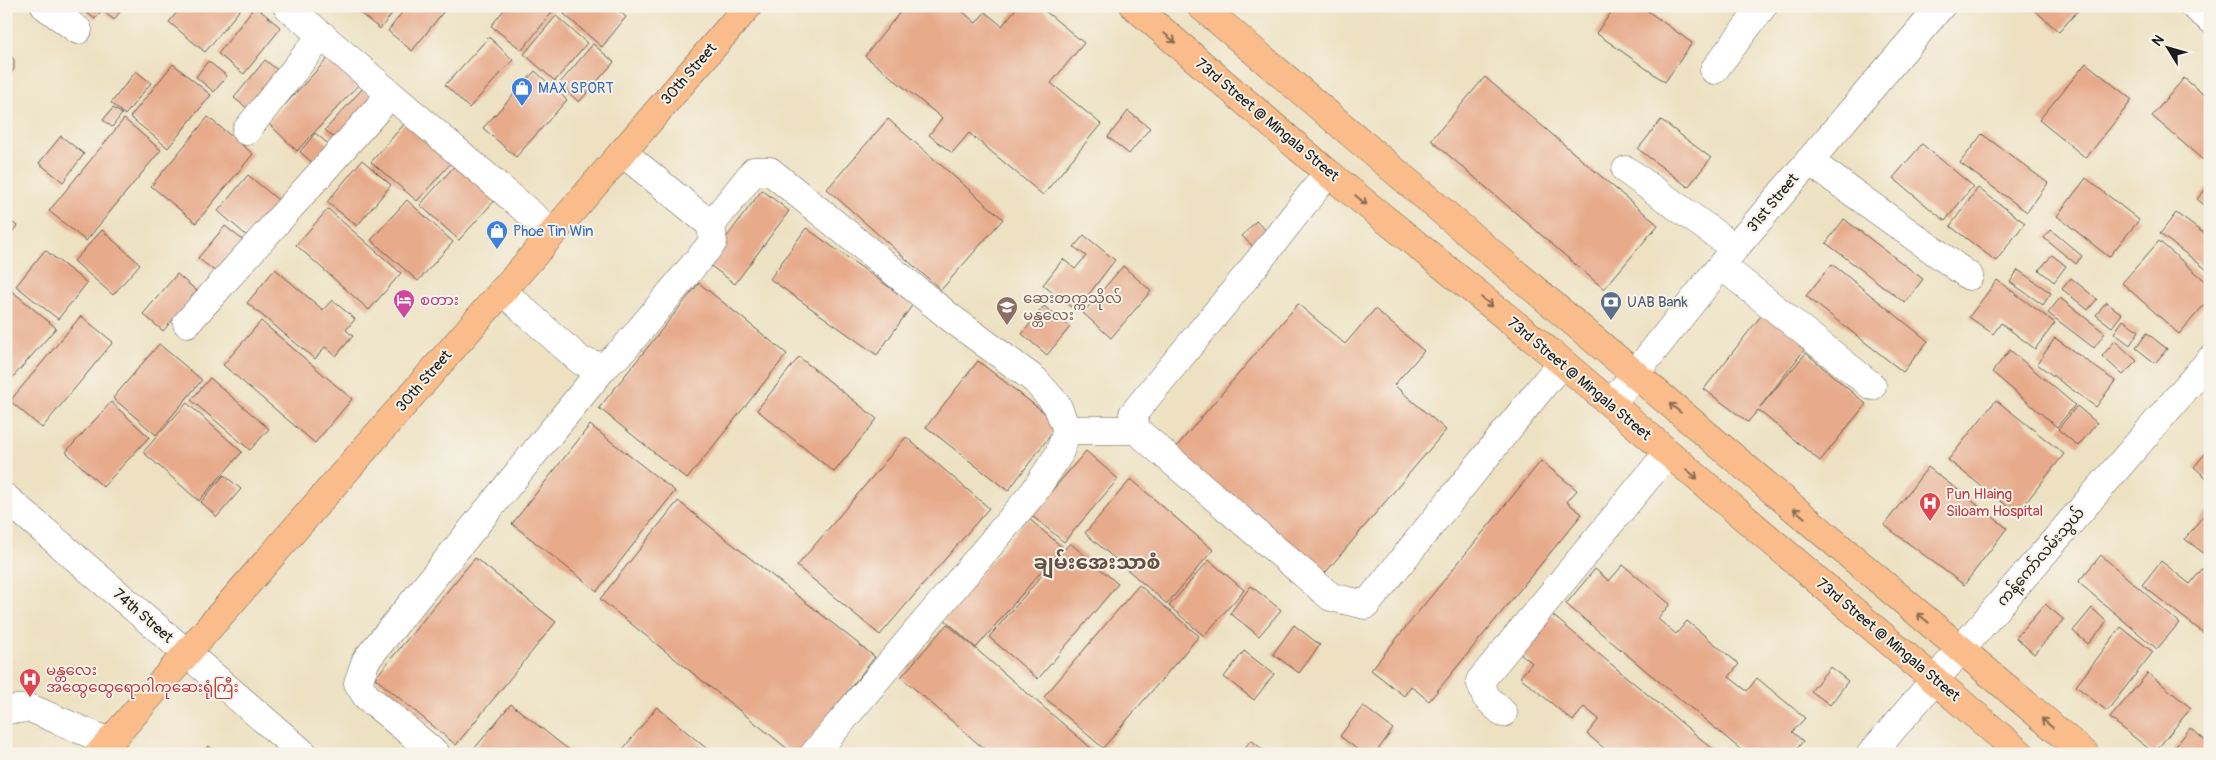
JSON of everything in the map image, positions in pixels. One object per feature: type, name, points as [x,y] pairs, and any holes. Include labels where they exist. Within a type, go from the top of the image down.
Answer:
[{"type":"main road","name":"30th Street","points":[[104,748],[553,233],[748,6]]},
{"type":"main road","name":"73rd Street @ Mingala Street","points":[[1134,6],[1328,173],[1562,362],[1667,454],[1935,679],[2021,754]]},
{"type":"main road","points":[[1201,6],[2085,754]]},
{"type":"street","points":[[45,6],[78,30]]},
{"type":"street","points":[[1714,70],[1763,6]]},
{"type":"street","name":"31st Street","points":[[1611,404],[1728,257],[1941,6]]},
{"type":"street","points":[[2194,6],[2210,20]]},
{"type":"street","points":[[290,7],[390,95],[553,233]]},
{"type":"street","points":[[246,131],[322,35]]},
{"type":"street","points":[[187,323],[390,95]]},
{"type":"street","points":[[622,152],[712,225]]},
{"type":"street","points":[[1809,161],[1969,276]]},
{"type":"street","points":[[1626,170],[1728,257],[1872,386]]},
{"type":"street","points":[[436,754],[366,696],[358,683],[366,660],[604,367],[623,350],[713,242],[712,225],[754,171],[770,172],[951,318],[1035,380],[1057,405],[1067,430],[1059,454],[1034,492],[814,754]]},
{"type":"street","points":[[1328,173],[1245,278],[1133,414],[1136,430],[1331,597],[1366,605],[1562,362]]},
{"type":"street","points":[[502,291],[581,360],[604,367]]},
{"type":"street","name":"ကန့်ကော်လမ်းသွယ်","points":[[1871,754],[2210,360]]},
{"type":"street","points":[[1067,430],[1136,430]]},
{"type":"street","points":[[1503,713],[1486,697],[1480,681],[1667,454]]},
{"type":"street","name":"74th Street","points":[[6,498],[304,754]]},
{"type":"street","points":[[6,710],[30,708],[104,748]]},
{"type":"building","points":[[78,6],[105,6],[95,19]]},
{"type":"building","points":[[109,6],[124,6],[114,20],[104,12]]},
{"type":"building","points":[[182,6],[243,6],[205,52],[169,22]]},
{"type":"building","points":[[255,6],[281,28],[244,74],[218,54]]},
{"type":"building","points":[[359,6],[398,6],[380,29],[356,10]]},
{"type":"building","points":[[407,6],[448,6],[412,51],[388,31]]},
{"type":"building","points":[[507,6],[549,6],[554,10],[522,50],[491,26]]},
{"type":"building","points":[[570,6],[613,6],[626,17],[602,47],[564,14]]},
{"type":"building","points":[[905,6],[956,6],[976,23],[985,12],[1002,26],[1018,6],[1039,6],[1084,43],[1051,83],[1101,124],[1043,195],[969,133],[952,153],[929,135],[942,118],[865,56]]},
{"type":"building","points":[[1616,6],[1641,6],[1692,43],[1665,82],[1596,33]]},
{"type":"building","points":[[2030,6],[2082,6],[2059,32]]},
{"type":"building","points":[[556,16],[587,43],[555,81],[524,54]]},
{"type":"building","points":[[489,37],[513,60],[469,108],[445,85]]},
{"type":"building","points":[[593,44],[614,62],[579,102],[559,84]]},
{"type":"building","points":[[6,49],[14,60],[14,69],[6,81]]},
{"type":"building","points":[[331,55],[361,82],[297,151],[268,123]]},
{"type":"building","points":[[265,60],[285,76],[255,114],[234,98]]},
{"type":"building","points":[[208,61],[227,76],[214,92],[196,77]]},
{"type":"building","points":[[2086,63],[2132,100],[2086,158],[2039,120]]},
{"type":"building","points":[[173,64],[211,95],[168,148],[130,117]]},
{"type":"building","points":[[136,71],[151,83],[125,115],[111,103]]},
{"type":"building","points":[[535,71],[567,100],[516,157],[483,128]]},
{"type":"building","points":[[1485,77],[1658,225],[1604,289],[1431,140]]},
{"type":"building","points":[[2184,78],[2210,100],[2210,152],[2203,160],[2152,116]]},
{"type":"building","points":[[364,87],[379,99],[340,143],[325,130]]},
{"type":"building","points":[[113,108],[122,114],[112,127],[103,120]]},
{"type":"building","points":[[1128,111],[1150,128],[1129,154],[1108,137]]},
{"type":"building","points":[[208,117],[253,154],[196,223],[151,186]]},
{"type":"building","points":[[124,119],[161,150],[86,241],[49,211]]},
{"type":"building","points":[[888,119],[1003,219],[941,290],[827,189]]},
{"type":"building","points":[[1661,120],[1711,158],[1688,187],[1638,149]]},
{"type":"building","points":[[406,122],[452,162],[417,201],[371,162]]},
{"type":"building","points":[[315,133],[336,150],[320,169],[300,152]]},
{"type":"building","points":[[1982,134],[2048,183],[2027,212],[1960,163]]},
{"type":"building","points":[[61,136],[84,154],[63,182],[39,163]]},
{"type":"building","points":[[1922,144],[1973,186],[1945,221],[1893,178]]},
{"type":"building","points":[[362,160],[391,185],[357,226],[327,202]]},
{"type":"building","points":[[457,163],[496,199],[459,240],[420,205]]},
{"type":"building","points":[[248,175],[283,204],[253,241],[218,211]]},
{"type":"building","points":[[2086,178],[2139,220],[2109,257],[2057,216]]},
{"type":"building","points":[[2210,184],[2210,210],[2197,199]]},
{"type":"building","points":[[1978,188],[2025,223],[1996,261],[1950,226]]},
{"type":"building","points":[[762,190],[789,211],[735,284],[707,263]]},
{"type":"building","points":[[407,200],[453,242],[418,281],[371,240]]},
{"type":"building","points":[[328,209],[401,273],[369,310],[296,245]]},
{"type":"building","points":[[2176,213],[2210,238],[2210,272],[2160,234]]},
{"type":"building","points":[[6,217],[17,226],[6,240]]},
{"type":"building","points":[[1844,219],[1923,279],[1905,303],[1826,243]]},
{"type":"building","points":[[1256,221],[1274,238],[1260,253],[1242,236]]},
{"type":"building","points":[[225,226],[249,245],[222,277],[198,258]]},
{"type":"building","points":[[806,228],[913,304],[877,355],[770,279]]},
{"type":"building","points":[[102,230],[140,264],[113,295],[74,261]]},
{"type":"building","points":[[2051,230],[2082,256],[2076,264],[2044,238]]},
{"type":"building","points":[[1084,235],[1115,260],[1076,311],[1043,285],[1063,259],[1075,269],[1086,256],[1074,247]]},
{"type":"building","points":[[2159,241],[2210,285],[2210,298],[2179,334],[2122,283]]},
{"type":"building","points":[[45,250],[87,283],[58,319],[16,286]]},
{"type":"building","points":[[2052,255],[2066,266],[2054,282],[2039,270]]},
{"type":"building","points":[[1832,264],[1928,341],[1903,372],[1806,296]]},
{"type":"building","points":[[1123,266],[1151,291],[1111,338],[1083,313]]},
{"type":"building","points":[[275,269],[323,310],[332,300],[355,319],[346,330],[353,336],[336,356],[325,347],[315,359],[247,303]]},
{"type":"building","points":[[2018,270],[2051,293],[2043,305],[2010,282]]},
{"type":"building","points":[[177,274],[197,291],[163,331],[143,314]]},
{"type":"building","points":[[2071,278],[2097,299],[2088,310],[2062,289]]},
{"type":"building","points":[[1997,280],[2055,323],[2035,349],[2001,323],[1993,334],[1969,317]]},
{"type":"building","points":[[699,283],[787,354],[687,479],[599,408]]},
{"type":"building","points":[[6,286],[56,328],[6,385]]},
{"type":"building","points":[[2060,298],[2105,333],[2094,348],[2048,313]]},
{"type":"building","points":[[2106,302],[2122,314],[2112,327],[2096,315]]},
{"type":"building","points":[[1298,304],[1345,344],[1375,309],[1424,351],[1394,385],[1446,430],[1320,579],[1171,453]]},
{"type":"building","points":[[1044,306],[1070,327],[1047,355],[1022,334]]},
{"type":"building","points":[[1764,312],[1808,345],[1760,407],[1806,353],[1866,404],[1820,461],[1758,410],[1748,422],[1704,389]]},
{"type":"building","points":[[81,316],[113,342],[42,428],[10,401]]},
{"type":"building","points":[[2123,320],[2139,331],[2130,345],[2114,333]]},
{"type":"building","points":[[261,321],[352,399],[315,443],[223,365]]},
{"type":"building","points":[[2147,333],[2167,349],[2155,363],[2136,348]]},
{"type":"building","points":[[2055,338],[2115,381],[2096,407],[2037,364]]},
{"type":"building","points":[[2115,341],[2137,361],[2123,375],[2102,356]]},
{"type":"building","points":[[159,344],[202,380],[156,435],[113,398]]},
{"type":"building","points":[[2010,350],[2075,405],[2057,427],[1992,372]]},
{"type":"building","points":[[799,357],[877,419],[834,472],[757,410]]},
{"type":"building","points":[[978,361],[1059,424],[1008,491],[926,427]]},
{"type":"building","points":[[210,378],[269,429],[250,450],[191,400]]},
{"type":"building","points":[[1996,400],[2064,454],[2017,514],[1948,460]]},
{"type":"building","points":[[111,402],[149,437],[103,487],[66,452]]},
{"type":"building","points":[[187,403],[242,452],[199,501],[143,452]]},
{"type":"building","points":[[2077,406],[2097,423],[2078,446],[2058,429]]},
{"type":"building","points":[[590,425],[675,491],[597,591],[512,524]]},
{"type":"building","points":[[906,437],[989,508],[880,635],[797,566]]},
{"type":"building","points":[[2210,448],[2210,481],[2194,467]]},
{"type":"building","points":[[1086,451],[1118,479],[1064,542],[1031,515]]},
{"type":"building","points":[[1541,461],[1577,490],[1567,502],[1582,514],[1429,701],[1411,686],[1404,696],[1371,670]]},
{"type":"building","points":[[1928,467],[2007,528],[1964,585],[1884,525]]},
{"type":"building","points":[[224,475],[241,489],[217,517],[201,502]]},
{"type":"building","points":[[1131,479],[1213,550],[1167,604],[1085,533]]},
{"type":"building","points":[[678,501],[875,657],[798,754],[794,754],[600,599]]},
{"type":"building","points":[[2207,511],[2210,513],[2210,558],[2185,539]]},
{"type":"building","points":[[1028,518],[1062,547],[976,648],[943,618]]},
{"type":"building","points":[[1070,543],[1118,584],[1038,679],[989,637]]},
{"type":"building","points":[[2101,555],[2179,623],[2157,649],[2078,582]]},
{"type":"building","points":[[475,558],[556,622],[456,745],[375,678]]},
{"type":"building","points":[[1209,560],[1244,590],[1204,636],[1169,606]]},
{"type":"building","points":[[2161,561],[2190,584],[2203,568],[2210,574],[2210,638],[2142,585]]},
{"type":"building","points":[[1623,565],[1670,604],[1658,619],[1676,634],[1687,621],[1739,664],[1729,677],[1747,691],[1757,678],[1805,718],[1792,732],[1803,741],[1793,754],[1746,754],[1566,604],[1595,569],[1609,581]]},
{"type":"building","points":[[1139,585],[1199,636],[1103,748],[1044,697]]},
{"type":"building","points":[[1251,586],[1281,610],[1259,636],[1230,613]]},
{"type":"building","points":[[2045,604],[2064,620],[2034,654],[2016,638]]},
{"type":"building","points":[[2092,608],[2107,622],[2088,644],[2073,631]]},
{"type":"building","points":[[1551,614],[1719,754],[1611,754],[1587,734],[1599,719],[1584,707],[1573,721],[1520,677],[1532,663],[1519,652]]},
{"type":"building","points":[[947,624],[1098,754],[990,754],[901,677]]},
{"type":"building","points":[[1294,625],[1320,645],[1299,673],[1273,654]]},
{"type":"building","points":[[2121,627],[2153,652],[2107,711],[2076,686]]},
{"type":"building","points":[[1244,651],[1274,674],[1254,700],[1224,677]]},
{"type":"building","points":[[1830,667],[1848,681],[1830,705],[1811,691]]},
{"type":"building","points":[[2148,673],[2191,708],[2154,753],[2110,718]]},
{"type":"building","points":[[511,704],[574,754],[470,754]]},
{"type":"building","points":[[1363,706],[1393,729],[1375,754],[1363,754],[1340,736]]},
{"type":"building","points":[[657,707],[713,754],[619,754]]},
{"type":"building","points":[[2190,728],[2210,744],[2210,750],[2207,754],[2170,754]]},
{"type":"building","points":[[1251,740],[1268,754],[1240,754]]},
{"type":"building","points":[[208,746],[219,754],[202,754]]},
{"type":"place","name":"MAX SPORT","points":[[522,107]]},
{"type":"place","name":"Phoe Tin Win","points":[[497,250]]},
{"type":"place","name":"စတား","points":[[404,319]]},
{"type":"place","name":"UAB Bank","points":[[1611,321]]},
{"type":"place","name":"ဆေးတက္ကသိုလ် မန္တလေး","points":[[1007,326]]},
{"type":"place","name":"Pun Hlaing Siloam Hospital","points":[[1930,522]]},
{"type":"place","name":"မန္တလေး အထွေထွေရောဂါကုဆေးရုံကြီး","points":[[30,698]]},
{"type":"district","name":"ချမ်းအေးသာစံ","points":[[1097,562]]}]
